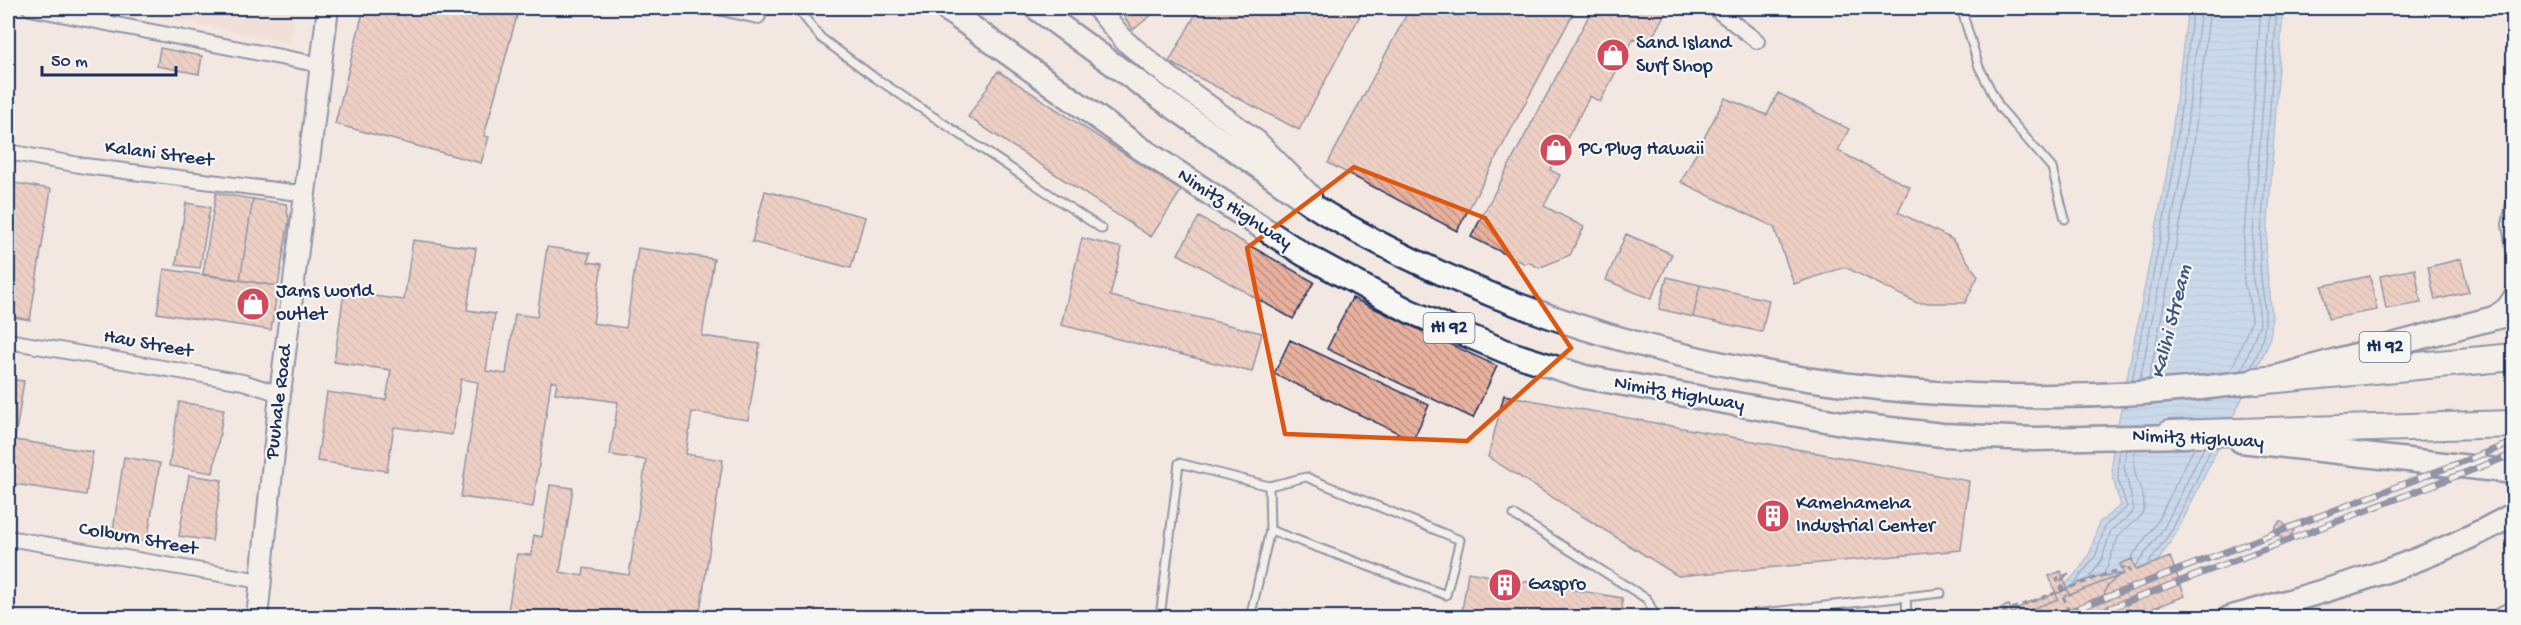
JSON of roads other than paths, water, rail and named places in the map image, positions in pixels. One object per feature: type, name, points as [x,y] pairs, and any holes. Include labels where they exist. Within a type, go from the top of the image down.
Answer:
[{"type":"highway","points":[[2257,381],[2514,357]]},
{"type":"highway","points":[[2170,434],[2255,437],[2514,424]]},
{"type":"highway","points":[[2507,618],[2514,616]]},
{"type":"main road","name":"Nimitz Highway","points":[[945,8],[1140,148],[1303,254],[1409,311],[1507,352],[1585,377],[1836,423],[1942,435],[2034,439],[2170,434]]},
{"type":"main road","name":"Nimitz Highway","points":[[1036,8],[1174,109],[1332,218],[1405,256],[1531,311],[1685,357],[1843,383],[1946,394],[2039,396],[2151,392],[2257,381],[2514,313]]},
{"type":"main road","name":"Nimitz Highway","points":[[2255,437],[2514,472]]},
{"type":"main road","points":[[2229,618],[2348,585],[2442,550],[2514,514]]},
{"type":"street","points":[[30,8],[321,65]]},
{"type":"street","name":"Puuhale Road","points":[[257,618],[280,394],[307,194],[328,8]]},
{"type":"street","points":[[723,8],[758,16]]},
{"type":"street","points":[[1097,8],[1125,41],[1160,70],[1257,141],[1332,218]]},
{"type":"street","points":[[1714,8],[1757,41]]},
{"type":"street","name":"Kalani Street","points":[[8,152],[85,166],[307,194]]},
{"type":"street","points":[[2514,204],[2512,225],[2514,248]]},
{"type":"street","points":[[2485,320],[2504,306],[2514,292]]},
{"type":"street","name":"Hau Street","points":[[8,341],[243,382],[280,394]]},
{"type":"street","name":"Colburn Street","points":[[8,538],[261,581]]},
{"type":"lane","points":[[797,8],[821,39],[1102,229]]},
{"type":"lane","points":[[1961,8],[1979,67],[2000,108],[2052,168],[2065,219]]},
{"type":"lane","points":[[1160,618],[1179,463],[1269,486],[1306,477],[1460,540],[1446,595],[1270,530]]},
{"type":"lane","points":[[1250,618],[1270,530],[1269,486]]},
{"type":"lane","points":[[1514,515],[1647,599],[1656,618]]},
{"type":"lane","points":[[1719,618],[1941,593]]},
{"type":"lane","points":[[1906,597],[1907,618]]},
{"type":"water","name":"Kalihi Stream","points":[[2188,8],[2283,8],[2266,250],[2272,319],[2269,343],[2177,532],[2160,558],[2120,606],[2035,618],[2079,570],[2090,553],[2099,523],[2121,505],[2113,478],[2113,450],[2167,172]]},
{"type":"railway","points":[[2052,618],[2514,442]]},
{"type":"railway","points":[[2084,618],[2514,454]]},
{"type":"place","name":"Sand Island Surf Shop","points":[[1613,55]]},
{"type":"place","name":"PC Plug Hawaii","points":[[1556,150]]},
{"type":"place","name":"Jams world outlet","points":[[253,304]]},
{"type":"place","name":"Kamehameha Industrial Center","points":[[1773,516]]},
{"type":"place","name":"Gaspro","points":[[1505,585]]}]
